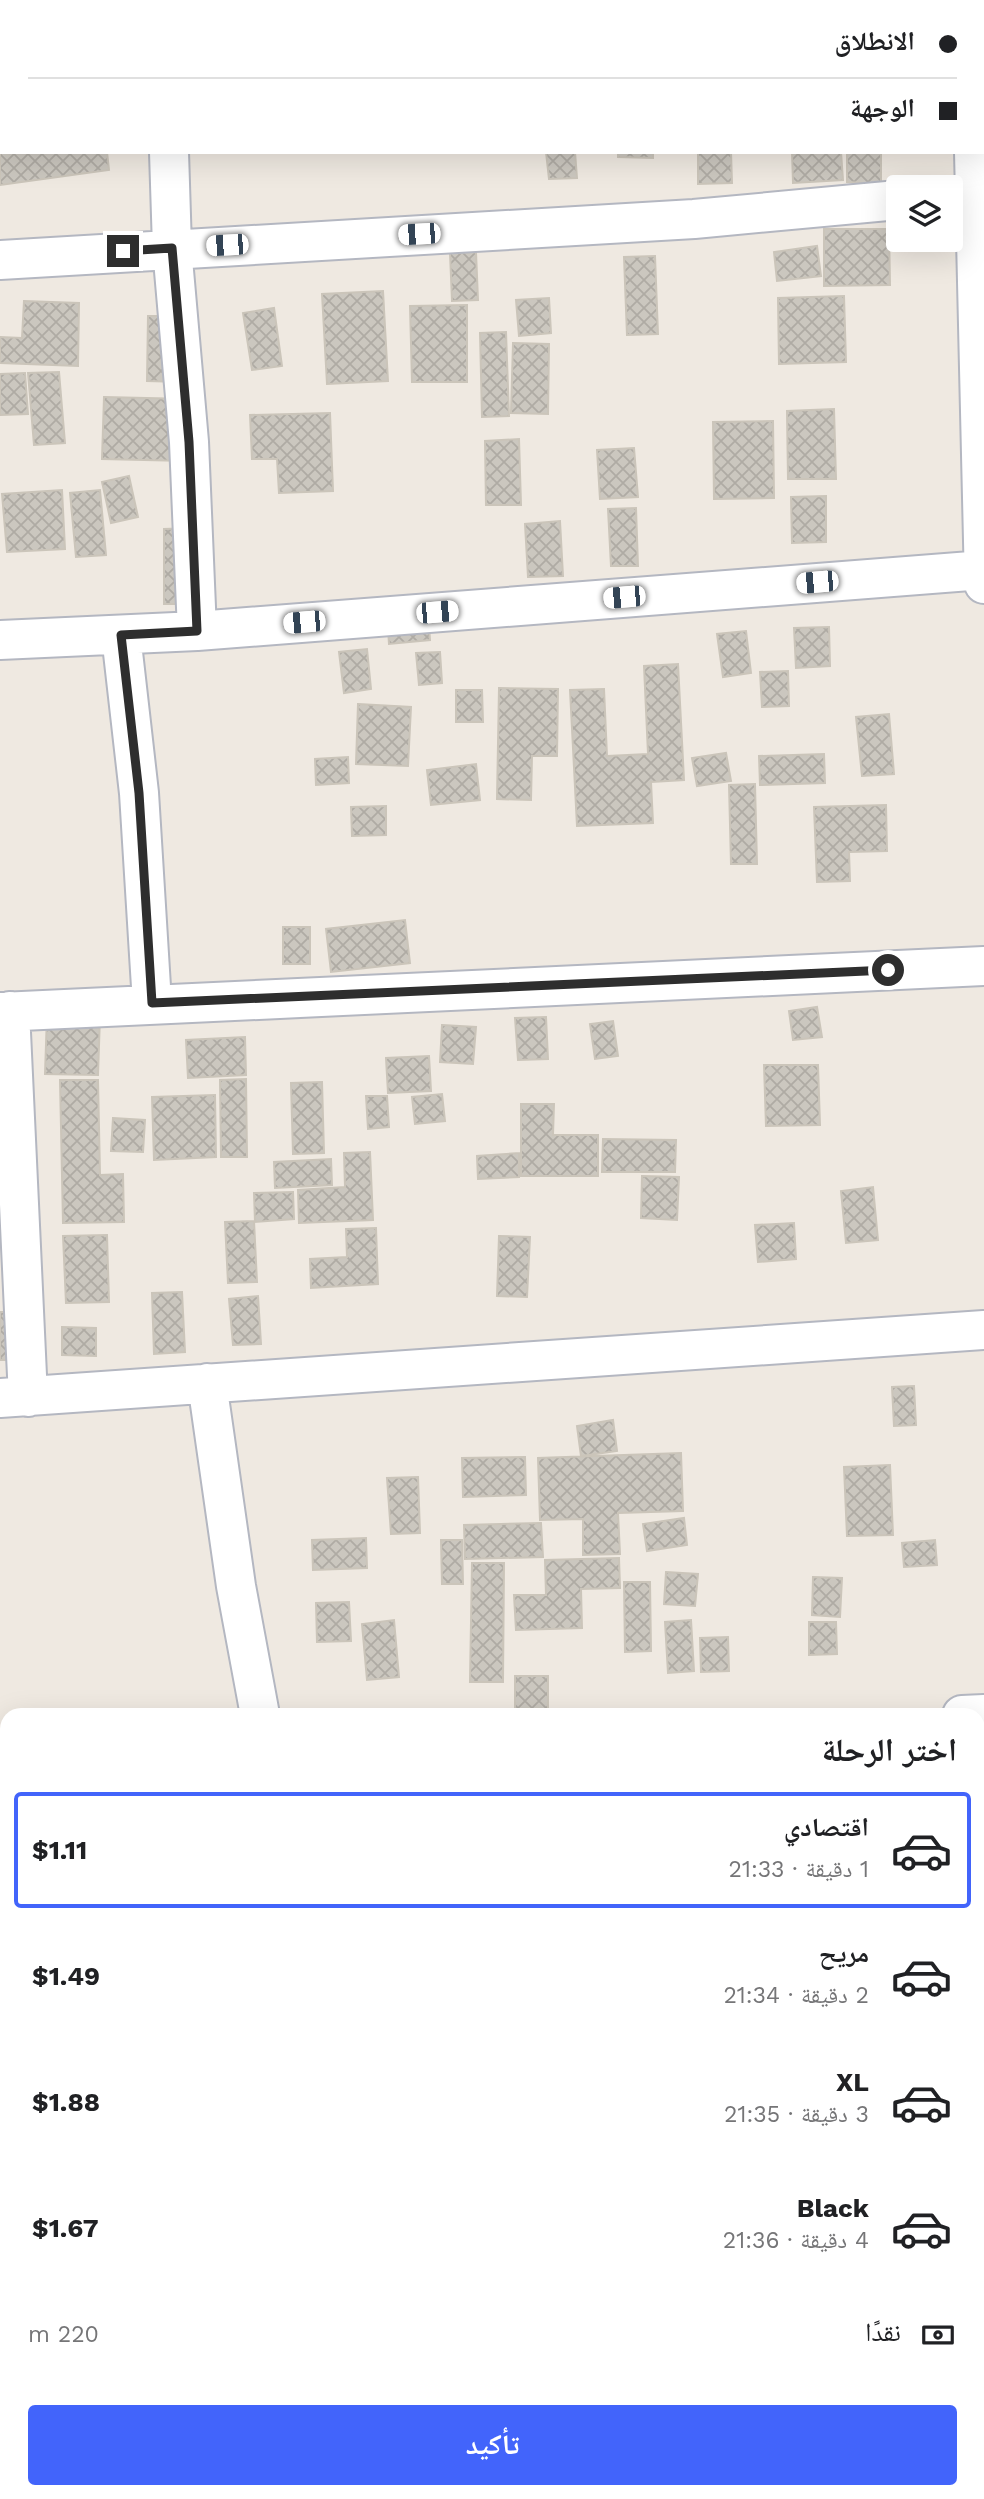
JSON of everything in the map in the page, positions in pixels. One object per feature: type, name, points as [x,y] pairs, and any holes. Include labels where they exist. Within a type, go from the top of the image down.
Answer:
[{"type":"street","points":[[169,154],[172,248],[189,442],[197,631]]},
{"type":"street","points":[[974,154],[970,191],[984,584]]},
{"type":"street","points":[[0,260],[694,219],[886,201]]},
{"type":"street","points":[[0,640],[197,631],[984,570]]},
{"type":"street","points":[[121,635],[139,793],[152,1003]]},
{"type":"street","points":[[984,967],[5,1011],[14,1398],[984,1329]]},
{"type":"street","points":[[207,1383],[236,1586],[259,1708]]},
{"type":"building","points":[[0,154],[107,154],[109,170],[0,185]]},
{"type":"building","points":[[0,154],[107,154],[109,170],[0,185]]},
{"type":"building","points":[[546,154],[575,154],[577,178],[549,179]]},
{"type":"building","points":[[546,154],[575,154],[577,178],[549,179]]},
{"type":"building","points":[[618,154],[653,154],[653,158],[618,157]]},
{"type":"building","points":[[618,154],[653,154],[653,158],[618,157]]},
{"type":"building","points":[[698,154],[731,154],[732,183],[698,184]]},
{"type":"building","points":[[698,154],[731,154],[732,183],[698,184]]},
{"type":"building","points":[[792,154],[841,154],[843,180],[793,183]]},
{"type":"building","points":[[792,154],[841,154],[843,180],[793,183]]},
{"type":"building","points":[[847,154],[881,154],[881,184],[847,182]]},
{"type":"building","points":[[847,154],[881,154],[881,184],[847,182]]},
{"type":"building","points":[[824,229],[886,229],[890,285],[824,286]]},
{"type":"building","points":[[824,229],[886,229],[890,285],[824,286]]},
{"type":"building","points":[[817,246],[821,276],[777,281],[774,252]]},
{"type":"building","points":[[817,246],[821,276],[777,281],[774,252]]},
{"type":"building","points":[[476,252],[478,300],[452,301],[450,253]]},
{"type":"building","points":[[476,252],[478,300],[452,301],[450,253]]},
{"type":"building","points":[[655,256],[658,334],[627,335],[624,257]]},
{"type":"building","points":[[655,256],[658,334],[627,335],[624,257]]},
{"type":"building","points":[[383,291],[388,381],[327,384],[322,294]]},
{"type":"building","points":[[383,291],[388,381],[327,384],[322,294]]},
{"type":"building","points":[[844,296],[846,362],[779,364],[778,298]]},
{"type":"building","points":[[844,296],[846,362],[779,364],[778,298]]},
{"type":"building","points":[[549,298],[551,333],[519,336],[516,300]]},
{"type":"building","points":[[549,298],[551,333],[519,336],[516,300]]},
{"type":"building","points":[[24,301],[79,303],[78,366],[0,363],[0,337],[22,338]]},
{"type":"building","points":[[24,301],[79,303],[78,366],[0,363],[0,337],[22,338]]},
{"type":"building","points":[[467,305],[467,382],[412,382],[410,306]]},
{"type":"building","points":[[467,305],[467,382],[412,382],[410,306]]},
{"type":"building","points":[[274,308],[282,366],[252,370],[243,313]]},
{"type":"building","points":[[274,308],[282,366],[252,370],[243,313]]},
{"type":"building","points":[[148,316],[183,316],[182,382],[147,381]]},
{"type":"building","points":[[148,316],[183,316],[182,382],[147,381]]},
{"type":"building","points":[[506,332],[509,416],[482,417],[480,333]]},
{"type":"building","points":[[506,332],[509,416],[482,417],[480,333]]},
{"type":"building","points":[[513,343],[549,344],[548,414],[511,413]]},
{"type":"building","points":[[513,343],[549,344],[548,414],[511,413]]},
{"type":"building","points":[[59,372],[65,443],[34,445],[28,373]]},
{"type":"building","points":[[59,372],[65,443],[34,445],[28,373]]},
{"type":"building","points":[[25,373],[28,414],[0,415],[0,374]]},
{"type":"building","points":[[25,373],[28,414],[0,415],[0,374]]},
{"type":"building","points":[[104,397],[188,399],[186,461],[102,459]]},
{"type":"building","points":[[104,397],[188,399],[186,461],[102,459]]},
{"type":"building","points":[[834,409],[836,479],[788,479],[787,411]]},
{"type":"building","points":[[834,409],[836,479],[788,479],[787,411]]},
{"type":"building","points":[[330,413],[333,491],[279,493],[277,459],[252,459],[250,415]]},
{"type":"building","points":[[330,413],[333,491],[279,493],[277,459],[252,459],[250,415]]},
{"type":"building","points":[[773,421],[774,498],[714,499],[713,422]]},
{"type":"building","points":[[773,421],[774,498],[714,499],[713,422]]},
{"type":"building","points":[[519,439],[521,505],[486,505],[485,441]]},
{"type":"building","points":[[519,439],[521,505],[486,505],[485,441]]},
{"type":"building","points":[[634,448],[638,497],[600,499],[597,450]]},
{"type":"building","points":[[634,448],[638,497],[600,499],[597,450]]},
{"type":"building","points":[[129,476],[138,517],[111,523],[102,482]]},
{"type":"building","points":[[129,476],[138,517],[111,523],[102,482]]},
{"type":"building","points":[[62,490],[65,549],[7,552],[2,494]]},
{"type":"building","points":[[62,490],[65,549],[7,552],[2,494]]},
{"type":"building","points":[[100,490],[106,555],[76,557],[70,493]]},
{"type":"building","points":[[100,490],[106,555],[76,557],[70,493]]},
{"type":"building","points":[[826,496],[826,542],[792,543],[791,497]]},
{"type":"building","points":[[826,496],[826,542],[792,543],[791,497]]},
{"type":"building","points":[[636,508],[638,566],[611,566],[608,509]]},
{"type":"building","points":[[636,508],[638,566],[611,566],[608,509]]},
{"type":"building","points":[[560,521],[563,576],[528,577],[525,524]]},
{"type":"building","points":[[560,521],[563,576],[528,577],[525,524]]},
{"type":"building","points":[[192,528],[193,604],[164,604],[164,529]]},
{"type":"building","points":[[192,528],[193,604],[164,604],[164,529]]},
{"type":"building","points":[[429,625],[430,640],[389,644],[388,629]]},
{"type":"building","points":[[429,625],[430,640],[389,644],[388,629]]},
{"type":"building","points":[[829,627],[830,666],[796,668],[794,628]]},
{"type":"building","points":[[829,627],[830,666],[796,668],[794,628]]},
{"type":"building","points":[[746,631],[751,673],[723,677],[717,634]]},
{"type":"building","points":[[746,631],[751,673],[723,677],[717,634]]},
{"type":"building","points":[[367,649],[371,689],[344,693],[339,652]]},
{"type":"building","points":[[367,649],[371,689],[344,693],[339,652]]},
{"type":"building","points":[[440,652],[442,683],[419,685],[416,653]]},
{"type":"building","points":[[440,652],[442,683],[419,685],[416,653]]},
{"type":"building","points":[[678,664],[684,780],[651,782],[653,823],[577,826],[570,690],[604,689],[607,756],[648,754],[644,666]]},
{"type":"building","points":[[678,664],[684,780],[651,782],[653,823],[577,826],[570,690],[604,689],[607,756],[648,754],[644,666]]},
{"type":"building","points":[[788,671],[789,706],[762,707],[760,672]]},
{"type":"building","points":[[788,671],[789,706],[762,707],[760,672]]},
{"type":"building","points":[[499,688],[558,689],[557,756],[532,756],[531,800],[497,799]]},
{"type":"building","points":[[499,688],[558,689],[557,756],[532,756],[531,800],[497,799]]},
{"type":"building","points":[[456,690],[482,690],[483,722],[456,722]]},
{"type":"building","points":[[456,690],[482,690],[483,722],[456,722]]},
{"type":"building","points":[[358,704],[411,707],[408,766],[356,764]]},
{"type":"building","points":[[358,704],[411,707],[408,766],[356,764]]},
{"type":"building","points":[[889,714],[894,774],[862,776],[856,717]]},
{"type":"building","points":[[889,714],[894,774],[862,776],[856,717]]},
{"type":"building","points":[[726,753],[731,781],[697,786],[692,758]]},
{"type":"building","points":[[726,753],[731,781],[697,786],[692,758]]},
{"type":"building","points":[[824,754],[825,783],[760,785],[759,756]]},
{"type":"building","points":[[824,754],[825,783],[760,785],[759,756]]},
{"type":"building","points":[[348,757],[349,783],[316,785],[315,759]]},
{"type":"building","points":[[348,757],[349,783],[316,785],[315,759]]},
{"type":"building","points":[[476,764],[480,800],[431,805],[427,770]]},
{"type":"building","points":[[476,764],[480,800],[431,805],[427,770]]},
{"type":"building","points":[[755,784],[757,864],[731,864],[729,785]]},
{"type":"building","points":[[755,784],[757,864],[731,864],[729,785]]},
{"type":"building","points":[[886,805],[887,851],[849,852],[850,881],[817,882],[814,807]]},
{"type":"building","points":[[886,805],[887,851],[849,852],[850,881],[817,882],[814,807]]},
{"type":"building","points":[[386,806],[386,835],[352,836],[351,807]]},
{"type":"building","points":[[386,806],[386,835],[352,836],[351,807]]},
{"type":"building","points":[[405,920],[410,963],[331,972],[326,929]]},
{"type":"building","points":[[283,927],[310,927],[310,964],[283,964]]},
{"type":"building","points":[[817,1007],[822,1037],[793,1040],[789,1011]]},
{"type":"building","points":[[47,1015],[100,1016],[98,1075],[45,1074]]},
{"type":"building","points":[[546,1017],[548,1059],[518,1060],[515,1018]]},
{"type":"building","points":[[613,1021],[618,1056],[595,1059],[590,1024]]},
{"type":"building","points":[[442,1025],[476,1027],[473,1064],[440,1062]]},
{"type":"building","points":[[245,1037],[246,1075],[188,1078],[186,1040]]},
{"type":"building","points":[[429,1056],[431,1091],[388,1093],[386,1058]]},
{"type":"building","points":[[764,1065],[818,1065],[820,1125],[766,1126]]},
{"type":"building","points":[[246,1079],[247,1157],[221,1157],[220,1080]]},
{"type":"building","points":[[60,1080],[98,1080],[100,1175],[123,1174],[124,1222],[63,1223]]},
{"type":"building","points":[[322,1082],[324,1153],[293,1154],[291,1083]]},
{"type":"building","points":[[442,1094],[445,1121],[415,1124],[412,1097]]},
{"type":"building","points":[[215,1095],[216,1157],[154,1160],[152,1097]]},
{"type":"building","points":[[366,1096],[387,1096],[389,1127],[368,1129]]},
{"type":"building","points":[[521,1104],[554,1104],[553,1135],[598,1135],[598,1176],[521,1176]]},
{"type":"building","points":[[113,1118],[145,1120],[143,1152],[111,1151]]},
{"type":"building","points":[[603,1139],[676,1140],[675,1172],[602,1172]]},
{"type":"building","points":[[370,1152],[373,1220],[299,1223],[298,1190],[345,1187],[344,1153]]},
{"type":"building","points":[[519,1153],[519,1177],[478,1179],[477,1156]]},
{"type":"building","points":[[331,1159],[332,1185],[275,1188],[274,1162]]},
{"type":"building","points":[[642,1176],[679,1177],[677,1220],[641,1218]]},
{"type":"building","points":[[873,1187],[878,1240],[846,1243],[841,1191]]},
{"type":"building","points":[[293,1192],[294,1219],[255,1222],[254,1193]]},
{"type":"building","points":[[254,1221],[257,1282],[228,1283],[225,1222]]},
{"type":"building","points":[[794,1223],[796,1259],[758,1262],[755,1225]]},
{"type":"building","points":[[376,1228],[378,1284],[311,1288],[310,1259],[347,1257],[346,1229]]},
{"type":"building","points":[[107,1235],[109,1302],[66,1303],[63,1236]]},
{"type":"building","points":[[499,1236],[530,1237],[527,1297],[497,1296]]},
{"type":"building","points":[[182,1292],[185,1352],[154,1354],[152,1293]]},
{"type":"building","points":[[258,1296],[261,1344],[233,1345],[229,1299]]},
{"type":"building","points":[[0,1312],[20,1312],[21,1360],[0,1360]]},
{"type":"building","points":[[62,1327],[96,1328],[96,1356],[62,1355]]},
{"type":"building","points":[[914,1386],[916,1425],[894,1426],[892,1387]]},
{"type":"building","points":[[613,1420],[617,1451],[581,1456],[577,1426]]},
{"type":"building","points":[[681,1453],[683,1511],[618,1513],[620,1554],[583,1555],[583,1519],[540,1520],[538,1458]]},
{"type":"building","points":[[525,1457],[526,1495],[463,1497],[462,1458]]},
{"type":"building","points":[[890,1465],[893,1535],[847,1536],[844,1467]]},
{"type":"building","points":[[418,1477],[420,1533],[391,1534],[387,1478]]},
{"type":"building","points":[[684,1518],[687,1545],[647,1551],[643,1524]]},
{"type":"building","points":[[541,1523],[543,1557],[465,1559],[464,1525]]},
{"type":"building","points":[[366,1538],[367,1568],[313,1570],[312,1540]]},
{"type":"building","points":[[441,1540],[462,1540],[463,1584],[442,1584]]},
{"type":"building","points":[[935,1540],[937,1565],[904,1567],[902,1543]]},
{"type":"building","points":[[619,1558],[620,1588],[581,1589],[582,1628],[516,1630],[514,1595],[546,1595],[545,1560]]},
{"type":"building","points":[[472,1563],[504,1563],[503,1682],[470,1682]]},
{"type":"building","points":[[666,1572],[698,1574],[695,1606],[664,1604]]},
{"type":"building","points":[[813,1577],[842,1578],[840,1617],[812,1615]]},
{"type":"building","points":[[624,1582],[650,1582],[651,1651],[625,1652]]},
{"type":"building","points":[[349,1602],[351,1641],[317,1642],[316,1603]]},
{"type":"building","points":[[394,1620],[399,1677],[367,1680],[362,1624]]},
{"type":"building","points":[[691,1620],[694,1671],[668,1673],[665,1622]]},
{"type":"building","points":[[809,1622],[836,1622],[837,1654],[809,1655]]},
{"type":"building","points":[[728,1637],[729,1671],[701,1672],[700,1638]]},
{"type":"building","points":[[515,1676],[548,1676],[548,1708],[515,1708]]},
{"type":"route","points":[[123,251],[172,248],[189,442],[197,631],[121,635],[131,701],[139,793],[152,1003],[888,970]]}]
